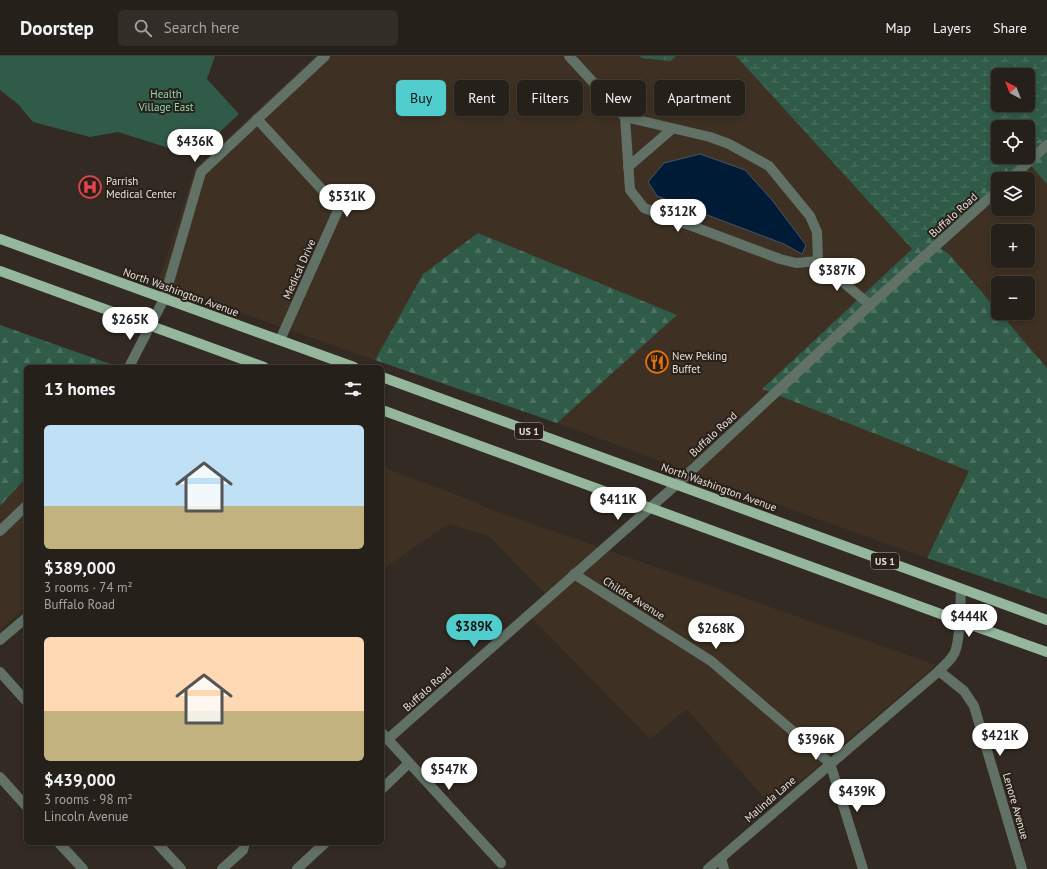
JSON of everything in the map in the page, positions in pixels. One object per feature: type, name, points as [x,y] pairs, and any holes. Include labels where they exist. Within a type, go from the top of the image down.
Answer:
[{"type":"main road","name":"North Washington Avenue","points":[[0,239],[349,365]]},
{"type":"main road","points":[[0,271],[258,365]]},
{"type":"main road","name":"North Washington Avenue","points":[[384,378],[1047,620]]},
{"type":"main road","points":[[384,411],[1047,652]]},
{"type":"street","points":[[130,365],[164,299],[201,172],[325,56]]},
{"type":"street","points":[[568,56],[625,117],[710,137],[729,144],[769,166],[810,216],[817,232],[818,261]]},
{"type":"street","points":[[625,117],[630,190],[644,208],[780,259],[796,263],[818,261],[870,305]]},
{"type":"street","name":"Medical Drive","points":[[257,119],[339,208],[280,340]]},
{"type":"street","points":[[628,167],[672,129]]},
{"type":"street","points":[[1018,172],[1047,145]]},
{"type":"street","name":"Buffalo Road","points":[[385,736],[574,574],[676,484],[870,305],[991,196]]},
{"type":"street","points":[[0,531],[24,508]]},
{"type":"street","name":"Childre Avenue","points":[[574,574],[711,661],[830,763]]},
{"type":"street","name":"Malinda Lane","points":[[708,869],[950,660],[956,649],[960,621],[961,589]]},
{"type":"street","points":[[0,640],[24,620]]},
{"type":"street","name":"Lenore Avenue","points":[[939,671],[964,691],[974,706],[1022,869]]},
{"type":"street","points":[[0,672],[24,699]]},
{"type":"street","points":[[385,736],[501,863]]},
{"type":"street","points":[[384,787],[409,763]]},
{"type":"street","points":[[830,763],[863,869]]},
{"type":"street","points":[[0,777],[24,804]]},
{"type":"street","points":[[61,845],[82,869]]},
{"type":"street","points":[[159,845],[181,869]]},
{"type":"street","points":[[222,869],[243,850],[244,845]]},
{"type":"street","points":[[297,869],[323,845]]},
{"type":"street","points":[[721,858],[724,869]]},
{"type":"shaded area","points":[[315,56],[640,56],[641,58],[671,61],[676,56],[736,56],[912,249],[762,389],[969,471],[927,558],[557,423],[677,315],[423,274],[375,360],[158,284],[195,168]],"holes":[[[772,200],[806,245],[802,254],[784,244]]]},
{"type":"shaded area","points":[[1031,166],[1047,184],[1047,368],[1006,320],[1035,320],[1035,276],[991,276],[991,303],[949,254],[940,248],[991,202],[991,216],[1035,216],[1035,172],[1025,172]]},
{"type":"shaded area","points":[[384,468],[468,499],[490,509],[936,665],[771,806],[687,709],[650,739],[525,611],[548,597],[489,536],[448,524],[384,569]]},
{"type":"shaded area","points":[[24,480],[24,609],[0,630],[0,506]]},
{"type":"green space","name":"Health Village East","points":[[0,56],[215,56],[207,79],[239,114],[194,156],[118,132],[90,137],[33,122],[18,104],[0,90]]},
{"type":"green space","points":[[640,56],[676,56],[671,61],[641,58]]},
{"type":"green space","points":[[736,56],[1047,56],[1047,132],[1035,143],[1035,120],[991,120],[991,164],[1010,164],[1000,172],[991,172],[991,180],[911,248]]},
{"type":"green space","points":[[1047,132],[1047,184],[1031,166],[1025,172],[1000,172],[1010,164],[1035,164],[1035,143]]},
{"type":"green space","points":[[991,180],[991,202],[940,248],[949,254],[991,303],[991,320],[1006,320],[1047,368],[1047,599],[927,558],[969,471],[762,389],[912,249],[911,248]]},
{"type":"green space","points":[[478,233],[677,315],[557,423],[375,360],[423,274]]},
{"type":"green space","points":[[0,325],[113,365],[24,365],[24,480],[0,506]]},
{"type":"water","points":[[700,154],[745,170],[772,200],[806,245],[802,254],[784,244],[657,196],[648,182],[664,163]]},
{"type":"place","name":"Parrish Medical Center","points":[[90,187]]},
{"type":"place","name":"New Peking Buffet","points":[[657,362]]}]
